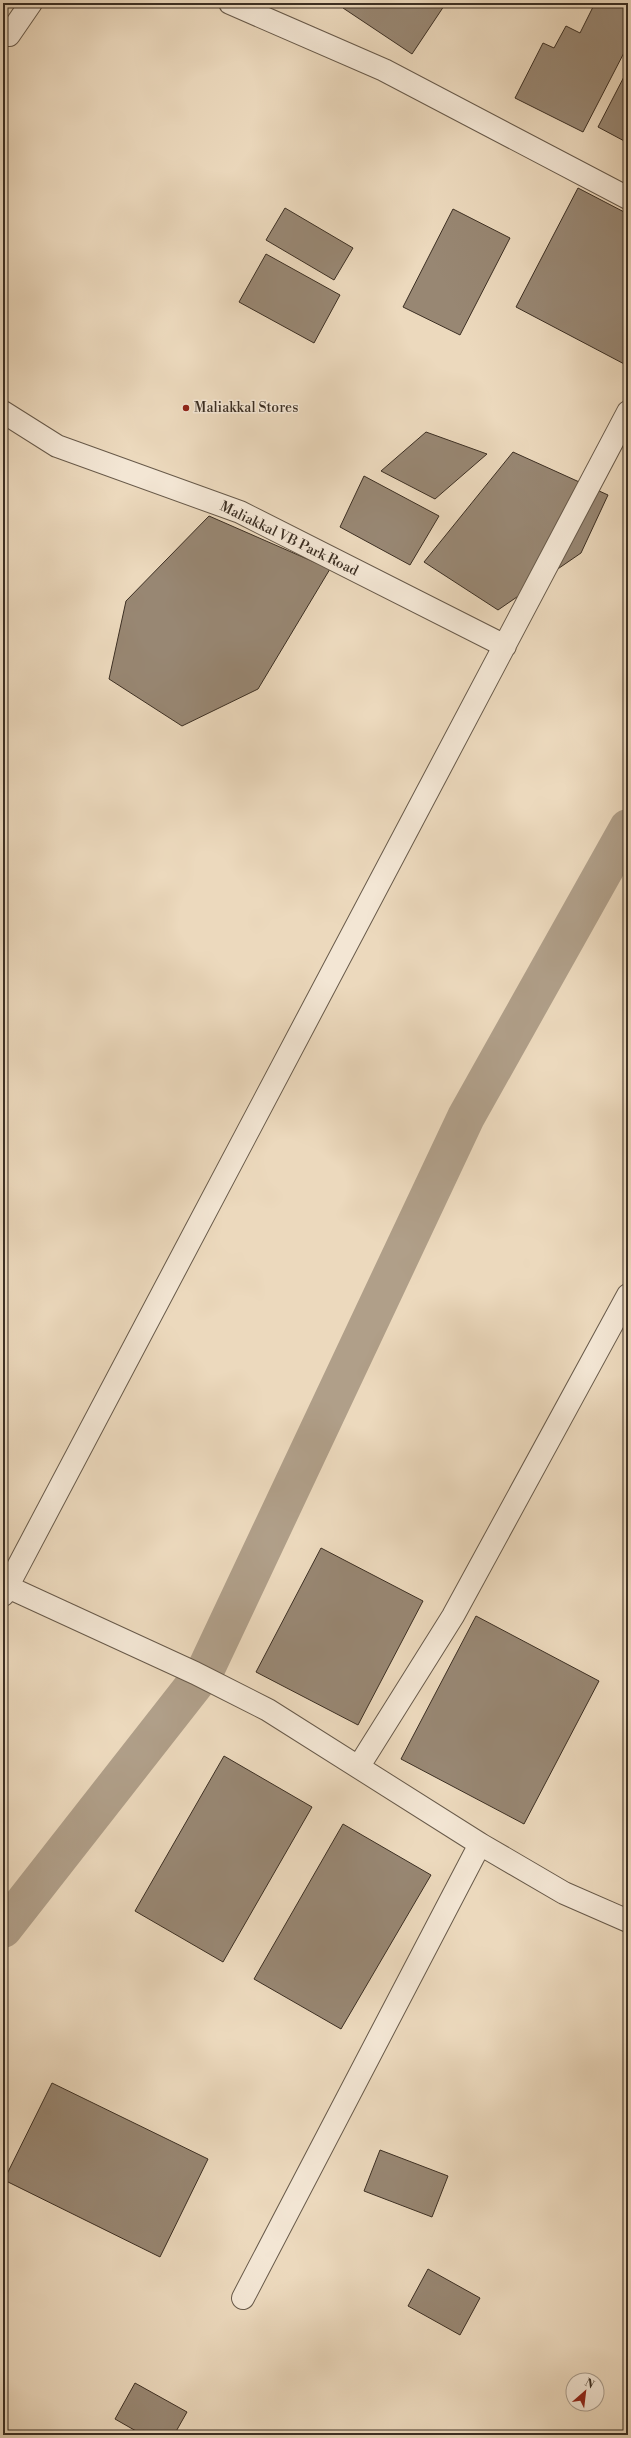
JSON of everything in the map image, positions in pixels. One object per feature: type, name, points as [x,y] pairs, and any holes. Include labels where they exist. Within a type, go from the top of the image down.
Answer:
[{"type":"street","points":[[3,34],[9,36],[31,3]]},
{"type":"street","points":[[230,3],[384,70],[628,198]]},
{"type":"street","name":"Maliakkal VB Park Road","points":[[3,412],[57,446],[240,512],[505,646]]},
{"type":"street","points":[[628,412],[5,1591],[203,1677],[268,1710],[359,1766],[480,1844],[564,1893],[628,1921]]},
{"type":"street","points":[[359,1766],[453,1616],[628,1295]]},
{"type":"street","points":[[243,2298],[480,1844]]},
{"type":"building","points":[[347,3],[446,3],[412,54],[343,8]]},
{"type":"building","points":[[595,3],[628,3],[628,45],[583,132],[515,98],[543,43],[554,48],[566,26],[580,33]]},
{"type":"building","points":[[628,69],[628,143],[598,127]]},
{"type":"building","points":[[578,188],[628,214],[628,366],[516,307]]},
{"type":"building","points":[[285,208],[353,248],[334,280],[266,240]]},
{"type":"building","points":[[453,209],[510,238],[460,335],[403,307]]},
{"type":"building","points":[[266,254],[340,295],[314,343],[239,302]]},
{"type":"building","points":[[426,432],[487,454],[435,499],[381,471]]},
{"type":"building","points":[[513,452],[608,495],[581,553],[498,610],[424,562]]},
{"type":"building","points":[[364,476],[439,516],[410,565],[340,527]]},
{"type":"building","points":[[209,516],[330,569],[258,689],[182,726],[109,679],[126,601]]},
{"type":"building","points":[[321,1548],[423,1601],[358,1725],[256,1672]]},
{"type":"building","points":[[476,1616],[599,1681],[524,1824],[401,1759]]},
{"type":"building","points":[[224,1756],[312,1807],[223,1962],[135,1911]]},
{"type":"building","points":[[343,1824],[431,1875],[341,2029],[254,1979]]},
{"type":"building","points":[[52,2083],[208,2159],[160,2257],[4,2180]]},
{"type":"building","points":[[380,2150],[448,2176],[432,2217],[364,2191]]},
{"type":"building","points":[[428,2269],[480,2298],[460,2335],[408,2306]]},
{"type":"building","points":[[135,2383],[187,2412],[174,2435],[143,2435],[115,2419]]},
{"type":"waterway","points":[[3,1929],[205,1671],[466,1117],[628,828]]},
{"type":"place","name":"Maliakkal Stores","points":[[186,408]]}]
